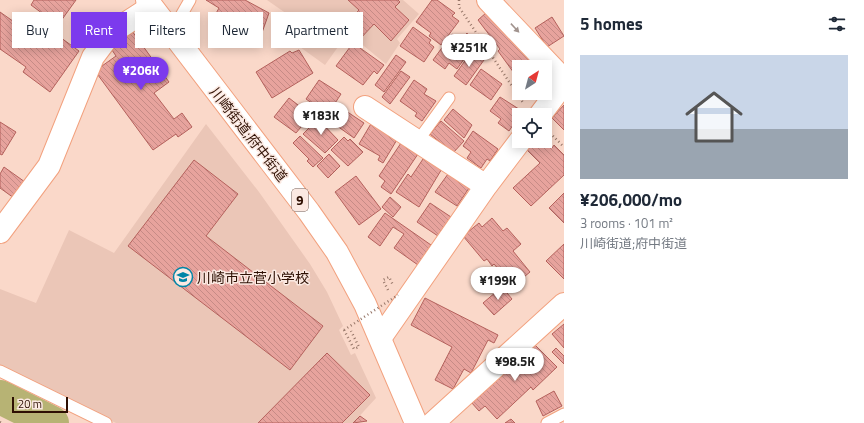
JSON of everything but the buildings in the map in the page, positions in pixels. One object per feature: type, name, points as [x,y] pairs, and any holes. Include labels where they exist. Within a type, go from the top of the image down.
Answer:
[{"type":"street","points":[[488,0],[564,82],[545,108]]},
{"type":"street","name":"川崎街道;府中街道","points":[[149,3],[156,12]]},
{"type":"street","points":[[0,232],[49,166],[93,57],[111,33],[149,3]]},
{"type":"street","name":"川崎街道;府中街道","points":[[183,48],[310,212],[337,252],[381,337],[416,423]]},
{"type":"street","points":[[365,107],[486,186]]},
{"type":"street","points":[[381,337],[486,186],[515,148]]},
{"type":"street","points":[[433,423],[564,304]]},
{"type":"lane","points":[[183,12],[190,0]]},
{"type":"lane","points":[[417,142],[449,98]]},
{"type":"lane","points":[[0,371],[106,423]]},
{"type":"lane","points":[[548,423],[564,414]]},
{"type":"path","points":[[459,0],[459,7],[531,108]]},
{"type":"path","points":[[552,134],[564,147]]},
{"type":"path","points":[[351,331],[359,347],[354,349],[344,330],[398,295],[389,277],[383,280],[390,293]]},
{"type":"shaded area","points":[[267,0],[403,0],[419,14],[397,39],[400,43],[386,64],[363,45],[363,12],[284,12]]},
{"type":"shaded area","points":[[301,48],[337,48],[325,65]]},
{"type":"shaded area","name":"川崎市立菅小学校","points":[[206,124],[259,192],[310,264],[327,292],[343,326],[339,330],[351,355],[355,353],[376,398],[353,423],[116,423],[0,366],[0,289],[36,303],[69,230],[114,253]]},
{"type":"waterway","points":[[0,397],[52,423]]},
{"type":"place","name":"川崎市立菅小学校","points":[[183,277]]}]
